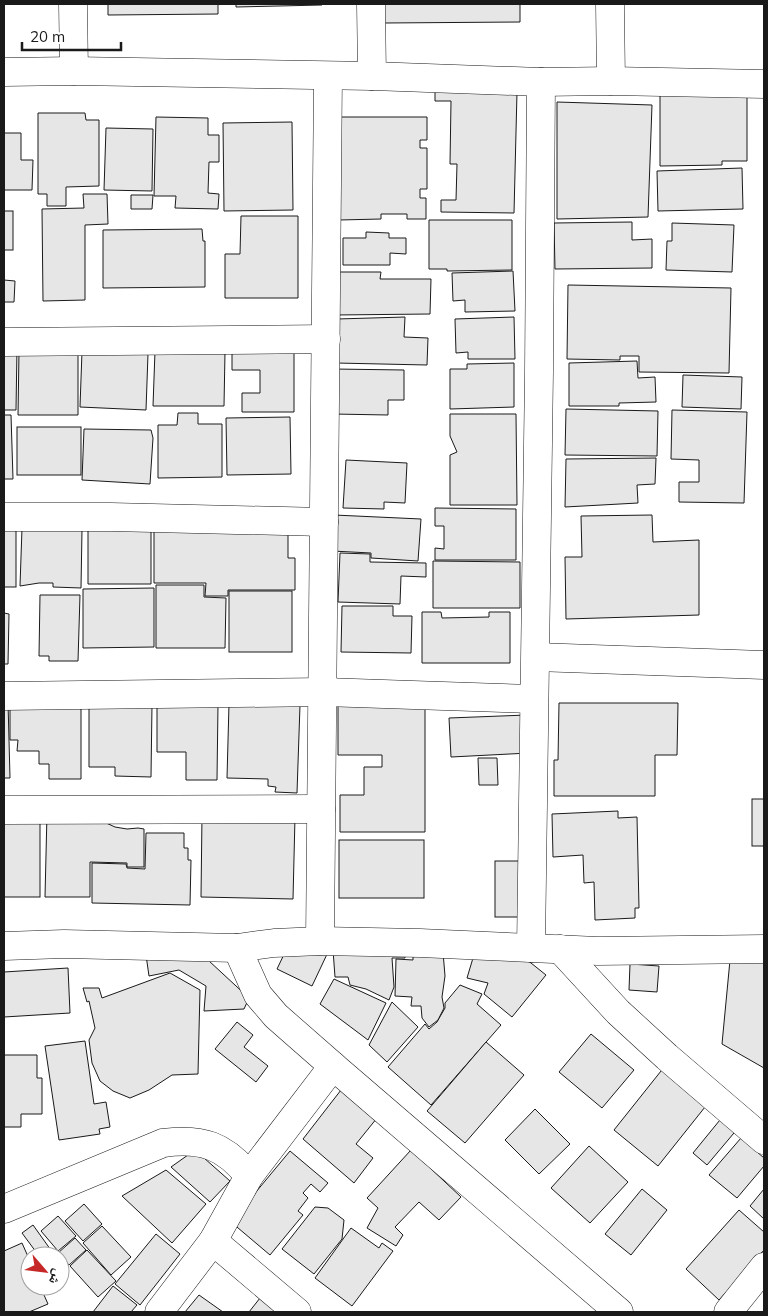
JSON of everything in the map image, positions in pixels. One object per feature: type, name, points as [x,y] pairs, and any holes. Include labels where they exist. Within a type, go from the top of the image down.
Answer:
[{"type":"street","points":[[73,4],[74,71]]},
{"type":"street","points":[[371,4],[372,76]]},
{"type":"street","points":[[610,4],[611,81]]},
{"type":"street","points":[[4,72],[74,71],[372,76],[541,82],[611,81],[764,84]]},
{"type":"street","points":[[320,941],[324,692],[328,76]]},
{"type":"street","points":[[531,948],[536,657],[541,82]]},
{"type":"street","points":[[4,342],[326,339]]},
{"type":"street","points":[[4,517],[111,517],[324,522]]},
{"type":"street","points":[[536,657],[764,665]]},
{"type":"street","points":[[4,696],[324,692],[534,699]]},
{"type":"street","points":[[4,810],[321,809]]},
{"type":"street","points":[[4,946],[64,944],[237,948],[320,941],[608,951],[764,949]]},
{"type":"street","points":[[237,948],[258,994],[276,1016],[602,1307]]},
{"type":"street","points":[[560,949],[618,1012],[667,1057],[764,1140]]},
{"type":"street","points":[[159,1312],[212,1241],[249,1176],[332,1066]]},
{"type":"street","points":[[4,1209],[163,1143],[183,1141],[206,1143],[222,1151],[238,1163],[249,1176]]},
{"type":"street","points":[[212,1241],[297,1312]]},
{"type":"street","points":[[728,1312],[764,1267]]},
{"type":"building","points":[[108,4],[218,4],[218,14],[108,15]]},
{"type":"building","points":[[236,4],[321,4],[322,5],[236,7]]},
{"type":"building","points":[[384,4],[520,4],[520,22],[384,23]]},
{"type":"building","points":[[435,91],[517,92],[514,213],[441,212],[441,200],[456,200],[457,164],[450,164],[451,101],[435,101]]},
{"type":"building","points":[[660,95],[747,95],[747,161],[722,161],[722,165],[660,166]]},
{"type":"building","points":[[557,102],[652,105],[648,217],[557,219]]},
{"type":"building","points":[[38,113],[85,113],[86,120],[99,120],[99,186],[66,187],[66,206],[47,206],[47,194],[38,194]]},
{"type":"building","points":[[156,117],[208,118],[208,135],[219,135],[219,162],[209,162],[208,193],[219,194],[218,209],[175,208],[176,196],[154,196]]},
{"type":"building","points":[[339,117],[427,117],[427,140],[420,140],[420,148],[427,148],[427,189],[420,189],[420,198],[426,198],[426,219],[407,219],[407,214],[381,214],[381,219],[339,220]]},
{"type":"building","points":[[292,122],[293,210],[224,211],[223,123]]},
{"type":"building","points":[[106,128],[153,129],[152,191],[104,190]]},
{"type":"building","points":[[4,133],[21,133],[21,160],[33,160],[32,190],[4,190]]},
{"type":"building","points":[[742,168],[743,209],[658,211],[657,171]]},
{"type":"building","points":[[83,194],[107,194],[108,224],[85,225],[85,300],[43,301],[42,209],[84,208]]},
{"type":"building","points":[[131,195],[153,195],[152,209],[131,209]]},
{"type":"building","points":[[4,211],[13,211],[13,250],[4,250]]},
{"type":"building","points":[[241,216],[298,216],[298,298],[225,298],[225,254],[240,254]]},
{"type":"building","points":[[429,220],[512,220],[512,270],[447,271],[447,269],[429,269]]},
{"type":"building","points":[[632,222],[632,240],[652,239],[652,268],[555,269],[554,223]]},
{"type":"building","points":[[672,223],[734,225],[732,272],[666,270],[667,241],[672,241]]},
{"type":"building","points":[[202,229],[203,241],[205,241],[205,287],[103,288],[103,230]]},
{"type":"building","points":[[366,232],[389,233],[389,238],[406,238],[406,254],[390,253],[390,265],[343,265],[343,238],[366,238]]},
{"type":"building","points":[[513,271],[515,311],[465,312],[465,300],[453,301],[452,273]]},
{"type":"building","points":[[334,272],[381,272],[380,279],[431,279],[430,314],[334,315]]},
{"type":"building","points":[[4,280],[15,281],[14,302],[4,302]]},
{"type":"building","points":[[568,285],[731,288],[729,373],[639,372],[639,356],[620,356],[620,360],[567,359]]},
{"type":"building","points":[[405,317],[404,337],[428,338],[427,365],[336,363],[337,319]]},
{"type":"building","points":[[514,317],[515,359],[468,359],[468,352],[456,353],[455,319]]},
{"type":"building","points":[[4,348],[17,348],[16,410],[4,410]]},
{"type":"building","points":[[232,349],[294,349],[294,412],[242,412],[242,393],[260,393],[260,370],[232,370]]},
{"type":"building","points":[[78,350],[78,415],[18,415],[19,351]]},
{"type":"building","points":[[82,351],[148,354],[146,410],[80,407]]},
{"type":"building","points":[[155,351],[225,352],[224,406],[153,406]]},
{"type":"building","points":[[637,361],[638,378],[655,377],[656,402],[619,403],[619,406],[569,406],[569,363]]},
{"type":"building","points":[[514,363],[514,407],[450,409],[450,369],[467,369],[467,364]]},
{"type":"building","points":[[334,369],[404,370],[404,400],[388,400],[388,415],[333,414]]},
{"type":"building","points":[[683,375],[742,377],[741,409],[682,407]]},
{"type":"building","points":[[566,409],[658,411],[657,456],[565,455]]},
{"type":"building","points":[[672,410],[747,412],[744,503],[679,502],[679,482],[699,482],[699,460],[671,459]]},
{"type":"building","points":[[178,413],[198,413],[198,424],[222,424],[222,477],[158,478],[158,425],[177,425]]},
{"type":"building","points":[[450,414],[516,414],[517,505],[450,505],[450,455],[457,452],[450,436]]},
{"type":"building","points":[[4,415],[11,415],[13,479],[4,479]]},
{"type":"building","points":[[290,417],[291,474],[227,475],[226,418]]},
{"type":"building","points":[[17,427],[81,427],[81,475],[17,475]]},
{"type":"building","points":[[84,429],[151,430],[153,438],[150,484],[82,480]]},
{"type":"building","points":[[656,458],[655,484],[637,485],[638,503],[565,507],[566,459]]},
{"type":"building","points":[[346,460],[407,463],[405,503],[384,502],[384,509],[343,508]]},
{"type":"building","points":[[435,508],[516,509],[516,560],[435,560],[435,548],[444,549],[444,526],[435,526]]},
{"type":"building","points":[[334,515],[421,519],[418,561],[371,558],[371,553],[332,551]]},
{"type":"building","points":[[652,515],[653,542],[699,540],[699,615],[566,619],[565,557],[582,557],[581,516]]},
{"type":"building","points":[[154,522],[288,527],[288,558],[295,558],[295,590],[228,590],[228,596],[205,596],[206,583],[154,583]]},
{"type":"building","points":[[88,524],[151,525],[151,584],[88,584]]},
{"type":"building","points":[[4,527],[16,527],[16,587],[4,587]]},
{"type":"building","points":[[22,528],[82,530],[81,588],[53,587],[53,583],[20,586]]},
{"type":"building","points":[[340,553],[370,554],[370,562],[426,563],[426,577],[401,576],[400,604],[338,602]]},
{"type":"building","points":[[433,561],[520,562],[520,608],[433,608]]},
{"type":"building","points":[[156,585],[204,585],[204,597],[226,598],[225,648],[156,648]]},
{"type":"building","points":[[154,588],[154,647],[83,648],[83,589]]},
{"type":"building","points":[[229,591],[292,591],[292,652],[229,652]]},
{"type":"building","points":[[40,595],[80,595],[78,661],[49,661],[49,656],[39,656]]},
{"type":"building","points":[[342,606],[393,606],[393,616],[412,616],[411,653],[341,652]]},
{"type":"building","points":[[422,612],[441,612],[442,618],[489,617],[489,612],[510,612],[510,663],[422,663]]},
{"type":"building","points":[[4,613],[9,614],[8,664],[4,664]]},
{"type":"building","points":[[4,702],[8,702],[10,778],[4,778]]},
{"type":"building","points":[[559,703],[678,703],[677,755],[655,755],[655,796],[554,796],[554,760],[558,760]]},
{"type":"building","points":[[157,704],[218,705],[217,780],[186,780],[186,752],[157,752]]},
{"type":"building","points":[[229,704],[300,705],[297,793],[275,792],[276,787],[268,786],[268,779],[227,778]]},
{"type":"building","points":[[10,705],[81,705],[81,779],[49,779],[49,764],[39,764],[39,751],[17,751],[18,740],[10,740]]},
{"type":"building","points":[[89,705],[152,705],[151,777],[115,776],[115,767],[89,767]]},
{"type":"building","points":[[425,705],[425,832],[340,832],[340,795],[364,795],[364,767],[382,767],[382,755],[338,755],[338,706]]},
{"type":"building","points":[[527,715],[529,753],[451,757],[449,718]]},
{"type":"building","points":[[478,758],[497,758],[498,785],[479,785]]},
{"type":"building","points":[[752,799],[764,799],[764,846],[752,846]]},
{"type":"building","points":[[618,811],[618,818],[637,817],[639,908],[635,908],[635,918],[595,920],[594,882],[584,883],[583,855],[553,857],[552,814]]},
{"type":"building","points":[[47,813],[104,822],[115,827],[127,829],[144,829],[144,867],[127,867],[127,863],[90,862],[90,897],[45,897]]},
{"type":"building","points":[[202,815],[295,817],[293,899],[201,897]]},
{"type":"building","points":[[4,819],[40,819],[40,897],[4,897]]},
{"type":"building","points":[[146,833],[184,833],[184,848],[188,848],[188,860],[191,860],[190,905],[92,903],[92,863],[126,864],[127,868],[145,869]]},
{"type":"building","points":[[339,840],[424,840],[424,898],[339,898]]},
{"type":"building","points":[[495,861],[522,861],[522,917],[495,917]]},
{"type":"building","points":[[288,946],[329,950],[312,986],[277,969]]},
{"type":"building","points":[[145,948],[195,948],[249,998],[244,1009],[204,1011],[206,986],[179,970],[149,976]]},
{"type":"building","points":[[405,948],[405,958],[392,958],[394,987],[389,1000],[366,989],[350,985],[348,977],[335,977],[333,950]]},
{"type":"building","points":[[476,948],[526,959],[546,975],[512,1017],[484,994],[488,983],[467,978]]},
{"type":"building","points":[[413,951],[443,952],[445,976],[442,997],[444,1008],[438,1020],[429,1027],[422,1018],[421,1006],[411,1006],[412,997],[395,996],[396,959],[413,960]]},
{"type":"building","points":[[730,960],[764,960],[764,1068],[722,1044]]},
{"type":"building","points":[[630,964],[659,966],[657,992],[629,990]]},
{"type":"building","points":[[68,968],[70,1013],[4,1017],[4,972]]},
{"type":"building","points":[[170,973],[200,990],[198,1074],[172,1075],[149,1090],[130,1098],[113,1091],[100,1081],[92,1063],[89,1040],[95,1028],[89,1001],[87,1002],[83,988],[99,988],[102,998]]},
{"type":"building","points":[[334,979],[386,1003],[368,1040],[320,1004]]},
{"type":"building","points":[[460,985],[482,994],[477,1004],[501,1025],[431,1105],[388,1067],[425,1024],[429,1029],[437,1022],[445,1008],[445,1003]]},
{"type":"building","points":[[392,1002],[418,1027],[387,1062],[369,1045]]},
{"type":"building","points":[[237,1022],[253,1035],[244,1047],[268,1066],[256,1082],[215,1049]]},
{"type":"building","points":[[591,1034],[634,1070],[602,1108],[559,1072]]},
{"type":"building","points":[[85,1041],[94,1104],[106,1102],[110,1127],[99,1129],[100,1134],[59,1140],[45,1046]]},
{"type":"building","points":[[486,1042],[524,1075],[465,1143],[427,1111]]},
{"type":"building","points":[[4,1055],[37,1055],[37,1078],[42,1078],[42,1114],[21,1114],[21,1127],[4,1127]]},
{"type":"building","points":[[665,1066],[709,1102],[658,1166],[614,1130]]},
{"type":"building","points":[[341,1090],[377,1118],[356,1144],[373,1158],[354,1183],[303,1139]]},
{"type":"building","points":[[535,1109],[570,1144],[539,1174],[505,1140]]},
{"type":"building","points":[[724,1115],[739,1127],[707,1165],[693,1153]]},
{"type":"building","points":[[741,1138],[764,1158],[764,1166],[737,1198],[709,1175]]},
{"type":"building","points":[[589,1146],[628,1182],[590,1223],[551,1188]]},
{"type":"building","points":[[195,1150],[230,1181],[210,1202],[171,1167]]},
{"type":"building","points":[[411,1150],[461,1197],[439,1220],[419,1202],[395,1227],[403,1235],[396,1246],[367,1228],[378,1208],[367,1198]]},
{"type":"building","points":[[290,1151],[328,1183],[320,1192],[311,1184],[303,1193],[308,1198],[298,1211],[303,1215],[270,1255],[231,1222]]},
{"type":"building","points":[[166,1170],[206,1204],[172,1243],[122,1196]]},
{"type":"building","points":[[642,1189],[667,1210],[631,1255],[605,1234]]},
{"type":"building","points":[[764,1189],[764,1219],[750,1206]]},
{"type":"building","points":[[84,1204],[102,1224],[83,1241],[65,1221]]},
{"type":"building","points":[[315,1207],[328,1208],[344,1220],[342,1239],[314,1274],[282,1249]]},
{"type":"building","points":[[739,1210],[764,1232],[764,1250],[719,1300],[686,1269]]},
{"type":"building","points":[[58,1216],[76,1236],[64,1246],[54,1246],[41,1231]]},
{"type":"building","points":[[33,1225],[48,1246],[32,1246],[22,1233]]},
{"type":"building","points":[[102,1226],[131,1257],[111,1275],[83,1243]]},
{"type":"building","points":[[351,1228],[379,1248],[382,1243],[393,1251],[352,1306],[315,1278]]},
{"type":"building","points":[[156,1234],[180,1254],[140,1305],[115,1284]]},
{"type":"building","points":[[75,1238],[86,1250],[70,1264],[70,1246],[66,1246]]},
{"type":"building","points":[[22,1243],[23,1246],[20,1246],[20,1296],[44,1296],[48,1304],[29,1312],[4,1312],[4,1251]]},
{"type":"building","points":[[87,1250],[116,1281],[98,1297],[70,1266]]},
{"type":"building","points":[[113,1286],[137,1305],[131,1312],[93,1312]]},
{"type":"building","points":[[199,1295],[223,1312],[185,1312]]},
{"type":"building","points":[[260,1298],[279,1312],[249,1312]]}]
